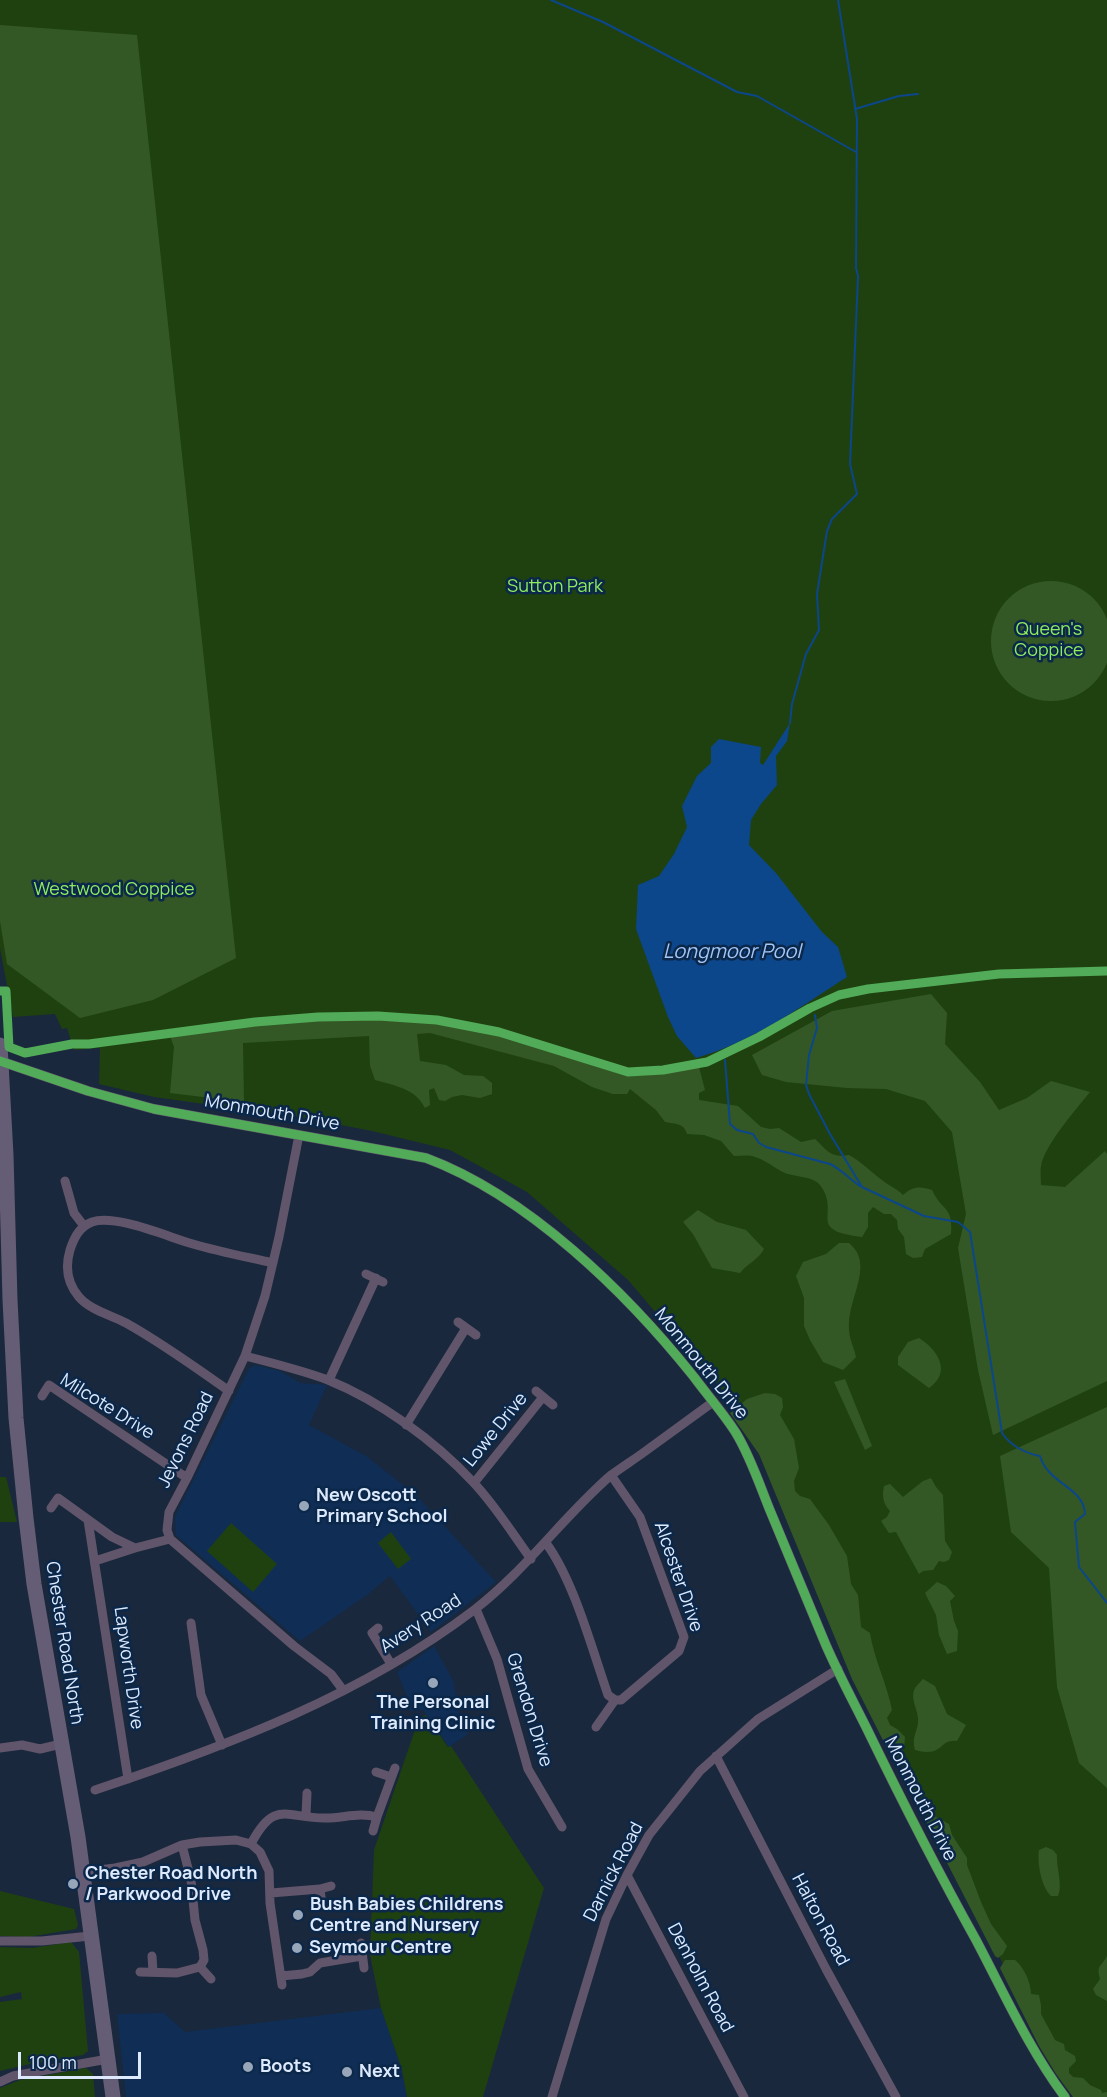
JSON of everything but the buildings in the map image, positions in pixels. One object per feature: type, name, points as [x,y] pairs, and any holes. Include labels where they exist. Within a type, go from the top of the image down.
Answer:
[{"type":"highway","name":"Chester Road North","points":[[0,1045],[6,1144],[5,1321],[26,1518],[34,1584],[82,1872],[113,2097]]},
{"type":"highway","name":"Chester Road North","points":[[0,1170],[6,1192]]},
{"type":"street","name":"Monmouth Drive","points":[[0,1061],[121,1101],[154,1109],[426,1158],[456,1169],[520,1208],[569,1248],[618,1293],[668,1344],[737,1434],[838,1670],[931,1857],[1031,2042],[1065,2097]]},
{"type":"street","name":"Jevons Road","points":[[170,1539],[167,1530],[169,1512],[245,1356],[265,1296],[299,1135]]},
{"type":"street","points":[[65,1180],[74,1213],[84,1226]]},
{"type":"street","points":[[229,1391],[176,1353],[124,1322],[87,1304],[79,1297],[69,1280],[67,1264],[76,1235],[84,1226],[106,1220],[194,1245],[273,1263]]},
{"type":"street","points":[[329,1380],[379,1280],[366,1274]]},
{"type":"street","points":[[406,1425],[462,1325],[476,1335]]},
{"type":"street","points":[[245,1356],[329,1380],[366,1398],[406,1425],[446,1455],[474,1483],[493,1504],[531,1558]]},
{"type":"street","name":"Milcote Drive","points":[[42,1396],[49,1385],[187,1479]]},
{"type":"street","name":"Lowe Drive","points":[[474,1483],[539,1394],[553,1405]]},
{"type":"street","name":"Avery Road","points":[[95,1790],[222,1745],[312,1707],[391,1664],[476,1609],[531,1558],[611,1475],[713,1402]]},
{"type":"street","name":"Alcester Drive","points":[[596,1727],[615,1700],[626,1696],[679,1651],[684,1637],[640,1517],[611,1475]]},
{"type":"street","points":[[51,1508],[58,1498],[112,1537],[135,1548]]},
{"type":"street","name":"Lapworth Drive","points":[[88,1520],[128,1779]]},
{"type":"street","points":[[95,1561],[170,1539],[294,1646],[331,1674],[343,1690]]},
{"type":"street","points":[[546,1543],[561,1567],[608,1695],[615,1700]]},
{"type":"street","name":"Grendon Drive","points":[[476,1609],[497,1659],[528,1769],[534,1783],[560,1815],[562,1827]]},
{"type":"street","points":[[191,1623],[201,1695],[222,1745]]},
{"type":"street","points":[[372,1633],[391,1664]]},
{"type":"street","name":"Darnick Road","points":[[552,2097],[602,1929],[627,1875],[658,1822],[684,1789],[716,1756],[758,1719],[838,1670]]},
{"type":"street","points":[[0,1748],[22,1745],[40,1749],[61,1744]]},
{"type":"street","name":"Halton Road","points":[[716,1756],[896,2097]]},
{"type":"street","points":[[373,1831],[393,1772],[376,1772]]},
{"type":"street","points":[[306,1815],[307,1793]]},
{"type":"street","points":[[251,1844],[259,1828],[267,1820],[286,1813],[323,1818],[357,1814],[377,1817]]},
{"type":"street","points":[[82,1872],[115,1869],[143,1862],[182,1845],[219,1840],[236,1840],[251,1844],[266,1860],[269,1871],[270,1903],[282,1980],[310,1972],[320,1963],[362,1956]]},
{"type":"street","points":[[140,1972],[177,1973],[200,1967],[204,1960],[195,1920],[191,1880],[182,1845]]},
{"type":"street","name":"Denholm Road","points":[[627,1875],[744,2097]]},
{"type":"street","points":[[271,1893],[331,1886]]},
{"type":"street","points":[[320,1889],[322,1905]]},
{"type":"street","points":[[0,1941],[42,1941],[90,1936]]},
{"type":"street","points":[[361,1943],[364,1968]]},
{"type":"street","points":[[152,1956],[153,1972]]},
{"type":"street","points":[[200,1967],[211,1979]]},
{"type":"street","points":[[0,2082],[13,2076],[108,2059]]},
{"type":"shaded area","name":"New Oscott Primary School","points":[[255,1365],[280,1371],[300,1383],[327,1385],[309,1425],[366,1456],[416,1495],[496,1582],[431,1632],[390,1576],[367,1595],[300,1641],[176,1535],[175,1517],[249,1369]]},
{"type":"shaded area","points":[[434,1646],[453,1680],[462,1724],[468,1734],[449,1747],[423,1710],[410,1711],[409,1701],[397,1672]]},
{"type":"shaded area","points":[[381,2008],[402,2070],[407,2097],[126,2097],[117,2014],[164,2013],[185,2032]]},
{"type":"green space","name":"Sutton Park","points":[[0,0],[1107,0],[1107,2097],[1078,2097],[1040,2036],[847,1661],[772,1465],[722,1390],[628,1280],[527,1192],[450,1150],[305,1118],[154,1097],[99,1084],[100,1048],[74,1050],[67,1028],[62,1029],[55,1014],[13,1017],[0,948]]},
{"type":"green space","name":"Westwood Coppice","points":[[0,25],[137,35],[236,958],[153,1000],[80,1018],[7,964],[0,921]]},
{"type":"green space","name":"Queen's Coppice","points":[[1051,581],[1074,585],[1093,599],[1107,618],[1111,641],[1107,664],[1093,683],[1074,697],[1051,701],[1028,697],[1009,683],[995,664],[991,641],[995,618],[1009,599],[1028,585]]},
{"type":"green space","points":[[931,994],[947,1013],[945,1044],[980,1082],[999,1110],[1027,1098],[1051,1081],[1090,1092],[1048,1148],[1041,1166],[1041,1185],[1065,1187],[1105,1151],[1107,1154],[1107,1381],[993,1435],[978,1370],[958,1248],[966,1214],[952,1132],[925,1101],[886,1089],[786,1082],[762,1075],[752,1055],[832,1011]]},
{"type":"green space","points":[[378,1016],[437,1020],[499,1032],[628,1072],[663,1070],[698,1063],[705,1090],[699,1093],[699,1100],[738,1106],[761,1127],[779,1128],[801,1142],[815,1139],[833,1154],[849,1155],[854,1158],[903,1195],[917,1188],[932,1190],[949,1213],[951,1234],[925,1249],[922,1257],[913,1258],[906,1254],[904,1237],[898,1229],[897,1220],[891,1214],[884,1214],[873,1207],[868,1213],[868,1227],[862,1237],[844,1234],[829,1225],[826,1195],[817,1182],[785,1173],[757,1157],[734,1156],[721,1141],[704,1135],[687,1134],[682,1126],[665,1122],[656,1110],[630,1089],[627,1094],[613,1094],[592,1087],[554,1066],[430,1033],[417,1034],[420,1061],[446,1065],[464,1075],[483,1076],[492,1083],[492,1094],[480,1098],[462,1095],[445,1101],[439,1100],[434,1088],[429,1090],[430,1105],[425,1108],[421,1101],[410,1092],[375,1080],[370,1066],[369,1036],[243,1043],[244,1102],[170,1093],[174,1047],[169,1033],[318,1017]]},
{"type":"green space","points":[[698,1210],[717,1222],[746,1230],[764,1249],[740,1273],[712,1268],[693,1234],[683,1222]]},
{"type":"green space","points":[[839,1243],[849,1243],[857,1252],[860,1262],[858,1283],[849,1318],[850,1336],[856,1357],[843,1370],[823,1362],[810,1340],[804,1326],[804,1298],[796,1276],[803,1262],[826,1254]]},
{"type":"green space","points":[[919,1338],[932,1349],[940,1362],[940,1375],[929,1388],[898,1365],[898,1357],[908,1342]]},
{"type":"green space","points":[[845,1379],[872,1446],[865,1450],[834,1382]]},
{"type":"green space","points":[[765,1393],[775,1394],[782,1398],[783,1407],[780,1415],[794,1439],[799,1468],[794,1481],[795,1491],[800,1496],[810,1499],[847,1556],[851,1584],[858,1595],[861,1627],[870,1633],[890,1700],[892,1710],[887,1718],[890,1725],[905,1737],[904,1748],[899,1756],[891,1756],[852,1679],[759,1454],[730,1413],[747,1399]]},
{"type":"green space","points":[[1107,1407],[1107,1788],[1079,1763],[1057,1687],[1049,1568],[1011,1532],[1000,1456]]},
{"type":"green space","points":[[0,1477],[6,1477],[17,1522],[0,1522]]},
{"type":"green space","points":[[931,1478],[943,1495],[945,1541],[952,1552],[949,1560],[939,1561],[933,1570],[919,1574],[896,1532],[889,1533],[881,1521],[890,1511],[884,1502],[883,1490],[884,1486],[890,1484],[903,1497],[923,1481]]},
{"type":"green space","points":[[231,1523],[277,1564],[253,1592],[207,1551]]},
{"type":"green space","points":[[391,1532],[411,1559],[398,1569],[378,1543]]},
{"type":"green space","points":[[937,1582],[946,1586],[955,1596],[950,1601],[958,1631],[957,1651],[947,1654],[939,1635],[936,1615],[925,1593]]},
{"type":"green space","points":[[923,1679],[935,1686],[947,1714],[966,1725],[957,1741],[947,1742],[931,1752],[915,1750],[914,1745],[918,1718],[913,1694]]},
{"type":"green space","points":[[426,1715],[448,1747],[451,1746],[544,1888],[483,2097],[407,2097],[402,2070],[381,2008],[370,1955],[374,1850],[419,1718]]},
{"type":"green space","points":[[934,1816],[949,1824],[952,1835],[967,1858],[967,1865],[991,1924],[1007,1946],[998,1958],[924,1818]]},
{"type":"green space","points":[[1046,1847],[1057,1855],[1060,1886],[1058,1896],[1051,1896],[1040,1874],[1039,1850]]},
{"type":"green space","points":[[0,1891],[74,1909],[78,1925],[76,1929],[28,1937],[0,1936]]},
{"type":"green space","points":[[71,1942],[79,1952],[88,2051],[83,2055],[0,2071],[0,2002],[22,1999],[21,1992],[0,1997],[0,1947],[32,1948]]},
{"type":"green space","points":[[1107,1956],[1107,2001],[1096,1995],[1093,1989],[1100,1979],[1100,1966]]},
{"type":"green space","points":[[1005,1960],[1015,1960],[1024,1971],[1031,1994],[1039,1995],[1041,2014],[1055,2040],[1064,2044],[1065,2050],[1075,2056],[1076,2061],[1069,2068],[1069,2073],[1073,2077],[1083,2078],[1102,2093],[1107,2092],[1107,2097],[1073,2097],[1039,2046],[1000,1968]]},
{"type":"green space","points":[[86,2068],[93,2074],[95,2097],[0,2097],[0,2088],[20,2080]]},
{"type":"water","name":"Longmoor Pool","points":[[790,723],[787,741],[776,756],[777,785],[751,820],[749,845],[776,873],[822,932],[838,947],[847,977],[756,1034],[696,1058],[677,1036],[668,1017],[636,929],[638,885],[659,876],[674,854],[687,827],[682,806],[697,776],[711,763],[711,747],[719,739],[761,747],[760,763],[763,765]]},
{"type":"waterway","points":[[551,0],[603,22],[737,92],[757,96],[856,152]]},
{"type":"waterway","points":[[790,723],[792,704],[806,654],[819,630],[817,594],[827,531],[832,519],[857,494],[850,464],[858,276],[856,268],[857,119],[838,0]]},
{"type":"waterway","points":[[855,109],[899,96],[918,94]]},
{"type":"waterway","points":[[815,1015],[817,1028],[809,1055],[806,1085],[830,1134],[862,1187],[924,1216],[958,1222],[970,1232],[1002,1433],[1019,1448],[1040,1456],[1050,1473],[1079,1497],[1085,1514],[1075,1522],[1079,1567],[1107,1603]]},
{"type":"waterway","points":[[725,1060],[730,1124],[737,1130],[753,1134],[759,1143],[766,1147],[830,1164],[860,1186]]},
{"type":"cycle path","points":[[0,991],[6,991],[9,1047],[25,1053],[72,1044],[89,1044],[255,1022],[318,1017],[378,1016],[437,1020],[499,1032],[628,1072],[663,1070],[707,1062],[839,995],[868,989],[999,974],[1107,971]]},
{"type":"cycle path","points":[[0,1061],[88,1091],[154,1109],[426,1158],[464,1175],[501,1196],[573,1250],[607,1281],[694,1377],[741,1442],[840,1674],[1017,2020],[1065,2097]]},
{"type":"place","name":"New Oscott Primary School","points":[[304,1506]]},
{"type":"place","name":"The Personal Training Clinic","points":[[433,1683]]},
{"type":"place","name":"Chester Road North / Parkwood Drive","points":[[73,1884]]},
{"type":"place","name":"Bush Babies Childrens Centre and Nursery","points":[[298,1915]]},
{"type":"place","name":"Seymour Centre","points":[[297,1948]]},
{"type":"place","name":"Boots","points":[[248,2067]]},
{"type":"place","name":"Next","points":[[347,2072]]}]
